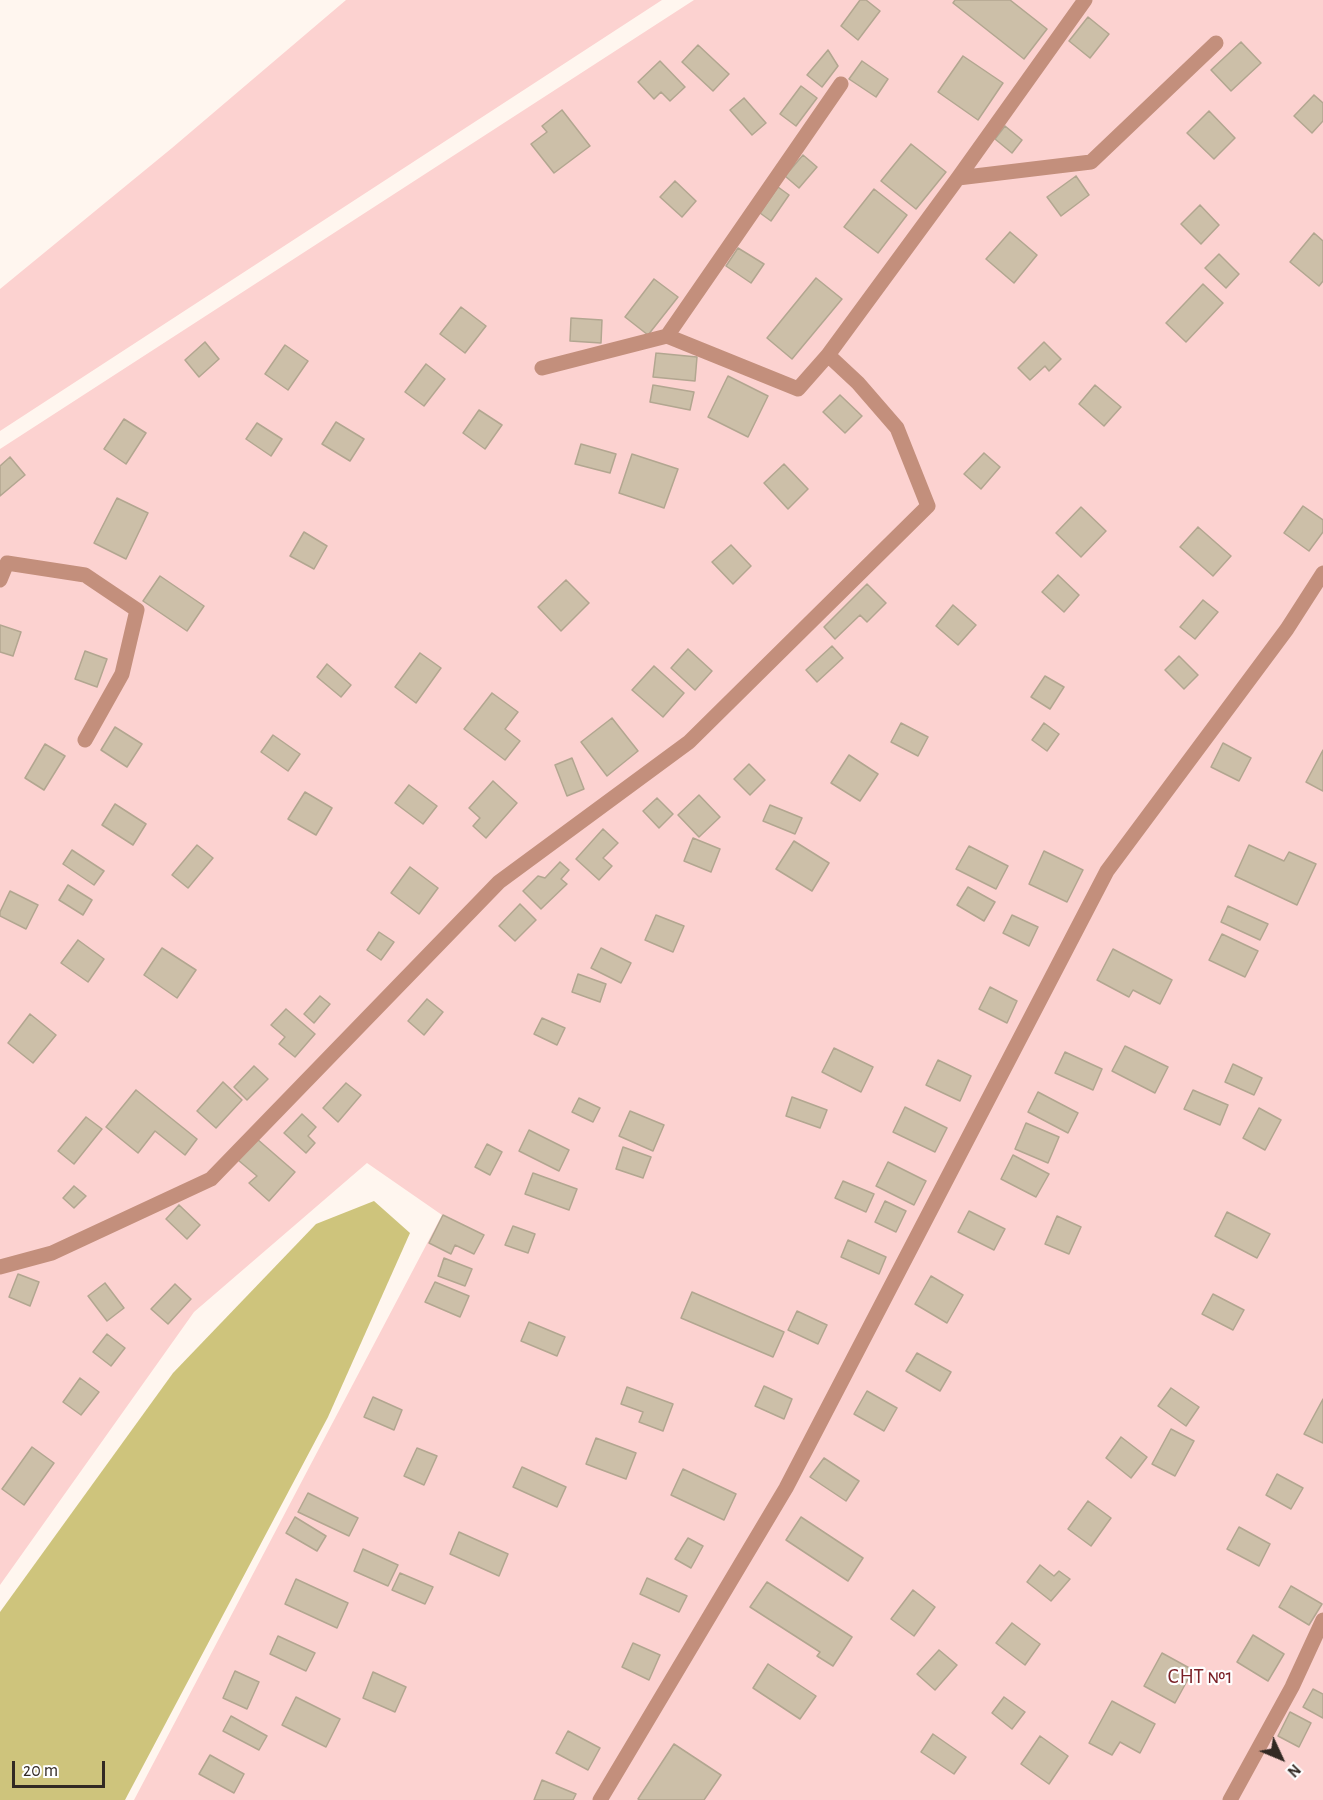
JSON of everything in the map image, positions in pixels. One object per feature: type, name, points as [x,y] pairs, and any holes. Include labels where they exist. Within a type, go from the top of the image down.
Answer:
[{"type":"street","points":[[542,368],[667,336],[798,388],[828,355],[1085,0]]},
{"type":"street","points":[[958,178],[1090,162],[1216,43]]},
{"type":"street","points":[[667,336],[842,84]]},
{"type":"street","points":[[0,1267],[52,1253],[211,1179],[499,882],[689,742],[928,506],[897,428],[858,383],[828,355]]},
{"type":"street","points":[[0,580],[7,563],[85,574],[137,610],[122,674],[85,740]]},
{"type":"street","points":[[600,1800],[786,1488],[1107,871],[1287,629],[1323,573]]},
{"type":"street","points":[[1230,1800],[1292,1687],[1323,1620]]},
{"type":"green space","points":[[346,0],[662,0],[0,431],[0,289],[172,148]]},
{"type":"green space","name":"СНТ №1","points":[[694,0],[1323,0],[1323,1800],[134,1800],[442,1215],[367,1163],[194,1312],[0,1585],[0,449]]},
{"type":"shaded area","points":[[374,1201],[410,1233],[328,1417],[125,1800],[0,1800],[0,1612],[173,1373],[316,1224]]},
{"type":"building","points":[[860,0],[866,0],[880,11],[858,40],[841,26]]},
{"type":"building","points":[[955,0],[1010,0],[1047,29],[1024,59],[953,3]]},
{"type":"building","points":[[1088,17],[1109,34],[1090,58],[1069,41]]},
{"type":"building","points":[[1241,42],[1261,63],[1231,91],[1211,70]]},
{"type":"building","points":[[698,45],[729,74],[713,91],[682,62]]},
{"type":"building","points":[[828,50],[838,66],[822,87],[807,75]]},
{"type":"building","points":[[963,56],[1003,83],[978,120],[938,92]]},
{"type":"building","points":[[660,61],[685,87],[670,101],[661,92],[654,99],[638,82]]},
{"type":"building","points":[[862,61],[888,79],[876,97],[849,79]]},
{"type":"building","points":[[801,86],[817,98],[796,126],[780,114]]},
{"type":"building","points":[[1314,95],[1323,103],[1323,121],[1312,133],[1294,116]]},
{"type":"building","points":[[744,98],[766,123],[752,135],[730,110]]},
{"type":"building","points":[[562,110],[590,146],[554,173],[531,144],[547,132],[542,126]]},
{"type":"building","points":[[1209,111],[1235,138],[1214,159],[1187,133]]},
{"type":"building","points":[[1005,126],[1022,140],[1012,153],[995,139]]},
{"type":"building","points":[[911,144],[946,172],[916,209],[881,181]]},
{"type":"building","points":[[803,155],[817,167],[799,188],[785,176]]},
{"type":"building","points":[[1076,176],[1089,195],[1061,216],[1047,197]]},
{"type":"building","points":[[675,181],[696,201],[682,217],[660,197]]},
{"type":"building","points":[[778,187],[789,195],[771,221],[760,213]]},
{"type":"building","points":[[874,189],[907,215],[878,253],[844,227]]},
{"type":"building","points":[[1200,205],[1219,225],[1201,244],[1181,224]]},
{"type":"building","points":[[1010,232],[1037,255],[1014,283],[986,259]]},
{"type":"building","points":[[1314,233],[1323,241],[1323,281],[1319,286],[1290,262]]},
{"type":"building","points":[[738,248],[764,264],[751,283],[726,266]]},
{"type":"building","points":[[1219,254],[1239,274],[1226,288],[1205,268]]},
{"type":"building","points":[[816,278],[842,299],[792,359],[767,338]]},
{"type":"building","points":[[654,279],[678,297],[648,335],[625,317]]},
{"type":"building","points":[[1203,284],[1223,303],[1186,342],[1166,323]]},
{"type":"building","points":[[461,307],[486,326],[465,353],[440,334]]},
{"type":"building","points":[[571,318],[602,320],[601,343],[570,341]]},
{"type":"building","points":[[205,342],[219,359],[199,377],[185,360]]},
{"type":"building","points":[[1044,342],[1061,359],[1049,371],[1045,366],[1030,380],[1018,368]]},
{"type":"building","points":[[285,345],[308,361],[288,390],[265,374]]},
{"type":"building","points":[[656,353],[697,357],[695,381],[653,377]]},
{"type":"building","points":[[426,364],[445,379],[424,406],[405,392]]},
{"type":"building","points":[[728,376],[768,396],[748,437],[708,417]]},
{"type":"building","points":[[653,385],[694,392],[690,410],[650,402]]},
{"type":"building","points":[[1095,385],[1121,407],[1104,426],[1079,404]]},
{"type":"building","points":[[840,395],[862,416],[845,433],[823,412]]},
{"type":"building","points":[[479,410],[502,425],[485,449],[463,433]]},
{"type":"building","points":[[124,419],[146,433],[126,464],[104,449]]},
{"type":"building","points":[[336,422],[364,439],[350,461],[322,444]]},
{"type":"building","points":[[257,423],[282,439],[271,456],[246,439]]},
{"type":"building","points":[[581,444],[616,454],[610,473],[575,464]]},
{"type":"building","points":[[984,453],[1000,467],[981,489],[964,474]]},
{"type":"building","points":[[632,454],[678,469],[664,508],[619,493]]},
{"type":"building","points":[[10,457],[25,475],[0,496],[0,466]]},
{"type":"building","points":[[784,464],[808,489],[788,509],[764,483]]},
{"type":"building","points":[[117,498],[148,513],[126,559],[94,543]]},
{"type":"building","points":[[1303,506],[1323,520],[1323,532],[1309,551],[1284,533]]},
{"type":"building","points":[[1081,507],[1106,531],[1081,557],[1056,533]]},
{"type":"building","points":[[1198,527],[1231,556],[1213,576],[1180,547]]},
{"type":"building","points":[[304,532],[327,546],[314,569],[290,556]]},
{"type":"building","points":[[731,545],[751,566],[733,584],[712,562]]},
{"type":"building","points":[[1058,575],[1079,595],[1064,612],[1042,592]]},
{"type":"building","points":[[160,576],[204,606],[187,631],[143,601]]},
{"type":"building","points":[[566,580],[589,603],[561,631],[538,607]]},
{"type":"building","points":[[867,584],[886,603],[867,622],[860,615],[835,639],[824,627]]},
{"type":"building","points":[[1203,600],[1218,612],[1195,639],[1180,627]]},
{"type":"building","points":[[953,605],[976,625],[958,645],[936,626]]},
{"type":"building","points":[[0,625],[21,632],[13,656],[0,652]]},
{"type":"building","points":[[832,646],[843,658],[817,682],[806,670]]},
{"type":"building","points":[[688,649],[712,671],[695,690],[671,668]]},
{"type":"building","points":[[85,651],[107,659],[97,687],[75,679]]},
{"type":"building","points":[[420,653],[441,668],[416,703],[395,687]]},
{"type":"building","points":[[1179,656],[1198,675],[1184,689],[1165,670]]},
{"type":"building","points":[[327,664],[351,685],[341,697],[317,677]]},
{"type":"building","points":[[654,666],[684,693],[663,717],[632,690]]},
{"type":"building","points":[[1045,676],[1064,687],[1050,709],[1031,697]]},
{"type":"building","points":[[492,693],[518,712],[505,729],[520,741],[505,760],[464,729]]},
{"type":"building","points":[[612,718],[638,751],[607,776],[581,742]]},
{"type":"building","points":[[901,723],[928,737],[918,756],[891,742]]},
{"type":"building","points":[[1044,723],[1059,734],[1047,751],[1032,740]]},
{"type":"building","points":[[115,727],[142,744],[127,767],[101,750]]},
{"type":"building","points":[[273,735],[300,754],[288,771],[261,752]]},
{"type":"building","points":[[1223,743],[1251,758],[1239,781],[1211,767]]},
{"type":"building","points":[[45,744],[65,756],[44,790],[25,778]]},
{"type":"building","points":[[1323,750],[1323,791],[1306,782]]},
{"type":"building","points":[[849,755],[878,774],[860,801],[831,783]]},
{"type":"building","points":[[572,758],[584,789],[567,796],[555,765]]},
{"type":"building","points":[[749,764],[765,780],[750,795],[734,779]]},
{"type":"building","points":[[493,781],[517,803],[486,838],[473,826],[480,818],[469,808]]},
{"type":"building","points":[[409,785],[437,806],[423,824],[395,803]]},
{"type":"building","points":[[305,792],[332,808],[316,835],[288,819]]},
{"type":"building","points":[[699,795],[720,817],[699,837],[678,815]]},
{"type":"building","points":[[657,798],[673,814],[659,828],[643,811]]},
{"type":"building","points":[[115,804],[146,824],[133,845],[102,825]]},
{"type":"building","points":[[770,805],[802,818],[795,834],[763,821]]},
{"type":"building","points":[[603,829],[618,843],[603,858],[612,866],[599,880],[576,859]]},
{"type":"building","points":[[693,838],[720,849],[711,872],[684,861]]},
{"type":"building","points":[[794,841],[829,863],[812,891],[776,869]]},
{"type":"building","points":[[197,845],[213,858],[188,888],[172,875]]},
{"type":"building","points":[[1249,845],[1284,861],[1289,852],[1316,864],[1297,905],[1235,876]]},
{"type":"building","points":[[969,846],[1008,866],[996,889],[956,869]]},
{"type":"building","points":[[72,850],[104,871],[94,885],[63,864]]},
{"type":"building","points":[[1044,851],[1083,870],[1067,902],[1029,884]]},
{"type":"building","points":[[560,862],[569,870],[561,879],[567,884],[541,909],[523,891],[538,876],[545,878]]},
{"type":"building","points":[[410,867],[438,888],[419,914],[391,893]]},
{"type":"building","points":[[68,885],[92,900],[83,915],[59,900]]},
{"type":"building","points":[[968,887],[995,902],[984,921],[957,905]]},
{"type":"building","points":[[10,891],[38,905],[26,929],[0,916]]},
{"type":"building","points":[[520,904],[536,920],[515,941],[499,926]]},
{"type":"building","points":[[1228,906],[1268,924],[1260,940],[1221,922]]},
{"type":"building","points":[[656,915],[684,926],[673,952],[645,940]]},
{"type":"building","points":[[1012,915],[1038,927],[1029,946],[1003,933]]},
{"type":"building","points":[[379,932],[394,942],[381,960],[367,950]]},
{"type":"building","points":[[1222,934],[1258,951],[1245,977],[1209,960]]},
{"type":"building","points":[[78,940],[104,959],[88,982],[61,963]]},
{"type":"building","points":[[162,948],[196,970],[177,998],[144,975]]},
{"type":"building","points":[[601,948],[631,963],[621,983],[591,968]]},
{"type":"building","points":[[1113,949],[1172,980],[1160,1004],[1133,990],[1129,997],[1097,980]]},
{"type":"building","points":[[578,974],[606,984],[600,1002],[572,992]]},
{"type":"building","points":[[990,987],[1017,1001],[1007,1023],[979,1009]]},
{"type":"building","points":[[320,996],[330,1004],[314,1023],[304,1014]]},
{"type":"building","points":[[427,999],[443,1012],[424,1035],[408,1021]]},
{"type":"building","points":[[286,1009],[315,1034],[295,1057],[279,1044],[285,1037],[271,1025]]},
{"type":"building","points":[[30,1014],[56,1035],[33,1063],[8,1043]]},
{"type":"building","points":[[542,1018],[565,1028],[557,1045],[534,1034]]},
{"type":"building","points":[[1125,1046],[1168,1067],[1155,1093],[1112,1071]]},
{"type":"building","points":[[834,1048],[873,1067],[861,1092],[822,1072]]},
{"type":"building","points":[[1065,1052],[1102,1069],[1093,1090],[1055,1073]]},
{"type":"building","points":[[938,1060],[971,1076],[960,1101],[926,1085]]},
{"type":"building","points":[[1233,1064],[1262,1078],[1254,1095],[1225,1082]]},
{"type":"building","points":[[254,1066],[268,1079],[247,1100],[234,1087]]},
{"type":"building","points":[[223,1082],[242,1100],[216,1128],[197,1111]]},
{"type":"building","points":[[346,1083],[361,1095],[338,1122],[323,1108]]},
{"type":"building","points":[[136,1090],[197,1139],[185,1155],[155,1131],[138,1153],[106,1127]]},
{"type":"building","points":[[1193,1090],[1228,1105],[1220,1125],[1184,1109]]},
{"type":"building","points":[[1038,1092],[1078,1113],[1068,1133],[1028,1112]]},
{"type":"building","points":[[792,1097],[827,1110],[820,1128],[786,1116]]},
{"type":"building","points":[[579,1098],[600,1108],[593,1122],[572,1112]]},
{"type":"building","points":[[905,1107],[947,1128],[935,1152],[893,1132]]},
{"type":"building","points":[[1259,1108],[1281,1120],[1265,1150],[1243,1138]]},
{"type":"building","points":[[630,1111],[664,1125],[653,1151],[619,1136]]},
{"type":"building","points":[[302,1114],[316,1127],[308,1136],[315,1143],[306,1153],[284,1133]]},
{"type":"building","points":[[86,1117],[102,1129],[74,1164],[58,1151]]},
{"type":"building","points":[[1026,1123],[1059,1137],[1048,1163],[1015,1149]]},
{"type":"building","points":[[529,1130],[569,1150],[559,1171],[519,1151]]},
{"type":"building","points":[[257,1139],[295,1172],[269,1201],[249,1183],[257,1176],[238,1160]]},
{"type":"building","points":[[487,1144],[502,1152],[490,1175],[475,1167]]},
{"type":"building","points":[[623,1147],[651,1157],[643,1178],[616,1169]]},
{"type":"building","points":[[1013,1155],[1049,1174],[1036,1197],[1001,1179]]},
{"type":"building","points":[[888,1162],[926,1181],[914,1205],[876,1186]]},
{"type":"building","points":[[533,1173],[577,1189],[569,1210],[525,1194]]},
{"type":"building","points":[[843,1181],[874,1194],[866,1212],[835,1198]]},
{"type":"building","points":[[74,1186],[86,1196],[74,1208],[63,1198]]},
{"type":"building","points":[[885,1201],[906,1211],[896,1232],[875,1222]]},
{"type":"building","points":[[179,1205],[200,1225],[187,1239],[166,1219]]},
{"type":"building","points":[[969,1211],[1005,1229],[994,1250],[958,1232]]},
{"type":"building","points":[[1227,1212],[1270,1234],[1257,1258],[1215,1236]]},
{"type":"building","points":[[443,1215],[484,1235],[474,1254],[455,1245],[451,1254],[429,1243]]},
{"type":"building","points":[[1057,1216],[1081,1227],[1069,1254],[1045,1244]]},
{"type":"building","points":[[513,1226],[535,1234],[528,1253],[505,1245]]},
{"type":"building","points":[[848,1240],[886,1257],[879,1274],[841,1257]]},
{"type":"building","points":[[444,1258],[472,1269],[465,1286],[438,1276]]},
{"type":"building","points":[[18,1274],[39,1282],[30,1306],[9,1297]]},
{"type":"building","points":[[931,1276],[963,1295],[947,1323],[915,1304]]},
{"type":"building","points":[[435,1282],[469,1296],[460,1317],[425,1302]]},
{"type":"building","points":[[105,1283],[124,1308],[107,1321],[88,1296]]},
{"type":"building","points":[[175,1284],[191,1299],[168,1324],[151,1309]]},
{"type":"building","points":[[692,1292],[784,1332],[773,1357],[681,1318]]},
{"type":"building","points":[[1213,1294],[1244,1310],[1233,1330],[1202,1314]]},
{"type":"building","points":[[797,1311],[827,1325],[818,1344],[788,1330]]},
{"type":"building","points":[[529,1322],[565,1337],[557,1356],[521,1341]]},
{"type":"building","points":[[107,1334],[125,1348],[111,1366],[93,1352]]},
{"type":"building","points":[[917,1353],[951,1372],[940,1391],[906,1371]]},
{"type":"building","points":[[80,1378],[99,1392],[81,1415],[63,1402]]},
{"type":"building","points":[[764,1386],[792,1399],[784,1419],[755,1406]]},
{"type":"building","points":[[627,1387],[673,1404],[663,1431],[639,1422],[643,1412],[621,1404]]},
{"type":"building","points":[[1171,1388],[1199,1407],[1186,1426],[1158,1406]]},
{"type":"building","points":[[867,1391],[897,1408],[884,1431],[854,1414]]},
{"type":"building","points":[[373,1397],[402,1410],[394,1430],[364,1417]]},
{"type":"building","points":[[1323,1399],[1323,1443],[1304,1434]]},
{"type":"building","points":[[1171,1429],[1194,1441],[1175,1476],[1152,1464]]},
{"type":"building","points":[[1121,1437],[1147,1457],[1131,1478],[1106,1458]]},
{"type":"building","points":[[596,1438],[636,1453],[626,1479],[586,1464]]},
{"type":"building","points":[[32,1447],[54,1463],[24,1505],[2,1489]]},
{"type":"building","points":[[417,1448],[437,1456],[424,1485],[404,1476]]},
{"type":"building","points":[[824,1458],[859,1481],[846,1501],[810,1477]]},
{"type":"building","points":[[522,1467],[566,1487],[557,1507],[513,1487]]},
{"type":"building","points":[[683,1469],[736,1494],[724,1520],[671,1495]]},
{"type":"building","points":[[1277,1474],[1303,1488],[1291,1509],[1266,1495]]},
{"type":"building","points":[[308,1493],[358,1518],[349,1536],[298,1512]]},
{"type":"building","points":[[1088,1501],[1111,1518],[1091,1546],[1068,1529]]},
{"type":"building","points":[[295,1517],[326,1536],[317,1551],[286,1533]]},
{"type":"building","points":[[801,1517],[863,1558],[848,1581],[786,1540]]},
{"type":"building","points":[[1239,1527],[1270,1544],[1259,1566],[1227,1549]]},
{"type":"building","points":[[459,1532],[508,1554],[499,1576],[450,1554]]},
{"type":"building","points":[[688,1538],[703,1546],[691,1568],[675,1559]]},
{"type":"building","points":[[363,1549],[398,1565],[388,1586],[354,1571]]},
{"type":"building","points":[[1040,1565],[1054,1576],[1059,1571],[1070,1579],[1051,1601],[1027,1582]]},
{"type":"building","points":[[400,1573],[433,1587],[425,1604],[392,1590]]},
{"type":"building","points":[[647,1578],[687,1596],[679,1612],[640,1594]]},
{"type":"building","points":[[296,1579],[348,1603],[337,1628],[285,1604]]},
{"type":"building","points":[[767,1582],[852,1637],[833,1666],[817,1656],[820,1652],[750,1607]]},
{"type":"building","points":[[1291,1586],[1322,1604],[1309,1625],[1279,1607]]},
{"type":"building","points":[[913,1590],[935,1607],[914,1636],[891,1619]]},
{"type":"building","points":[[1012,1623],[1040,1644],[1025,1665],[996,1643]]},
{"type":"building","points":[[1253,1635],[1284,1654],[1268,1681],[1237,1662]]},
{"type":"building","points":[[278,1636],[315,1653],[306,1671],[270,1654]]},
{"type":"building","points":[[633,1643],[660,1655],[649,1680],[622,1667]]},
{"type":"building","points":[[939,1650],[957,1665],[935,1690],[917,1674]]},
{"type":"building","points":[[1162,1653],[1193,1670],[1175,1703],[1144,1686]]},
{"type":"building","points":[[768,1664],[816,1696],[800,1719],[753,1688]]},
{"type":"building","points":[[235,1671],[259,1682],[247,1709],[223,1698]]},
{"type":"building","points":[[373,1672],[406,1687],[395,1712],[363,1698]]},
{"type":"building","points":[[1313,1689],[1323,1694],[1323,1718],[1303,1707]]},
{"type":"building","points":[[296,1697],[340,1719],[326,1747],[282,1725]]},
{"type":"building","points":[[1004,1697],[1025,1712],[1012,1729],[992,1713]]},
{"type":"building","points":[[1112,1701],[1155,1724],[1140,1753],[1120,1742],[1112,1755],[1089,1743]]},
{"type":"building","points":[[1290,1712],[1311,1723],[1299,1747],[1278,1736]]},
{"type":"building","points":[[231,1716],[267,1736],[259,1750],[223,1731]]},
{"type":"building","points":[[568,1731],[600,1748],[588,1770],[556,1753]]},
{"type":"building","points":[[933,1734],[966,1757],[954,1774],[921,1752]]},
{"type":"building","points":[[1040,1736],[1068,1756],[1049,1784],[1021,1764]]},
{"type":"building","points":[[674,1744],[721,1775],[704,1800],[638,1799]]},
{"type":"building","points":[[210,1755],[244,1774],[234,1793],[199,1774]]},
{"type":"building","points":[[542,1780],[576,1794],[573,1800],[534,1800]]}]
